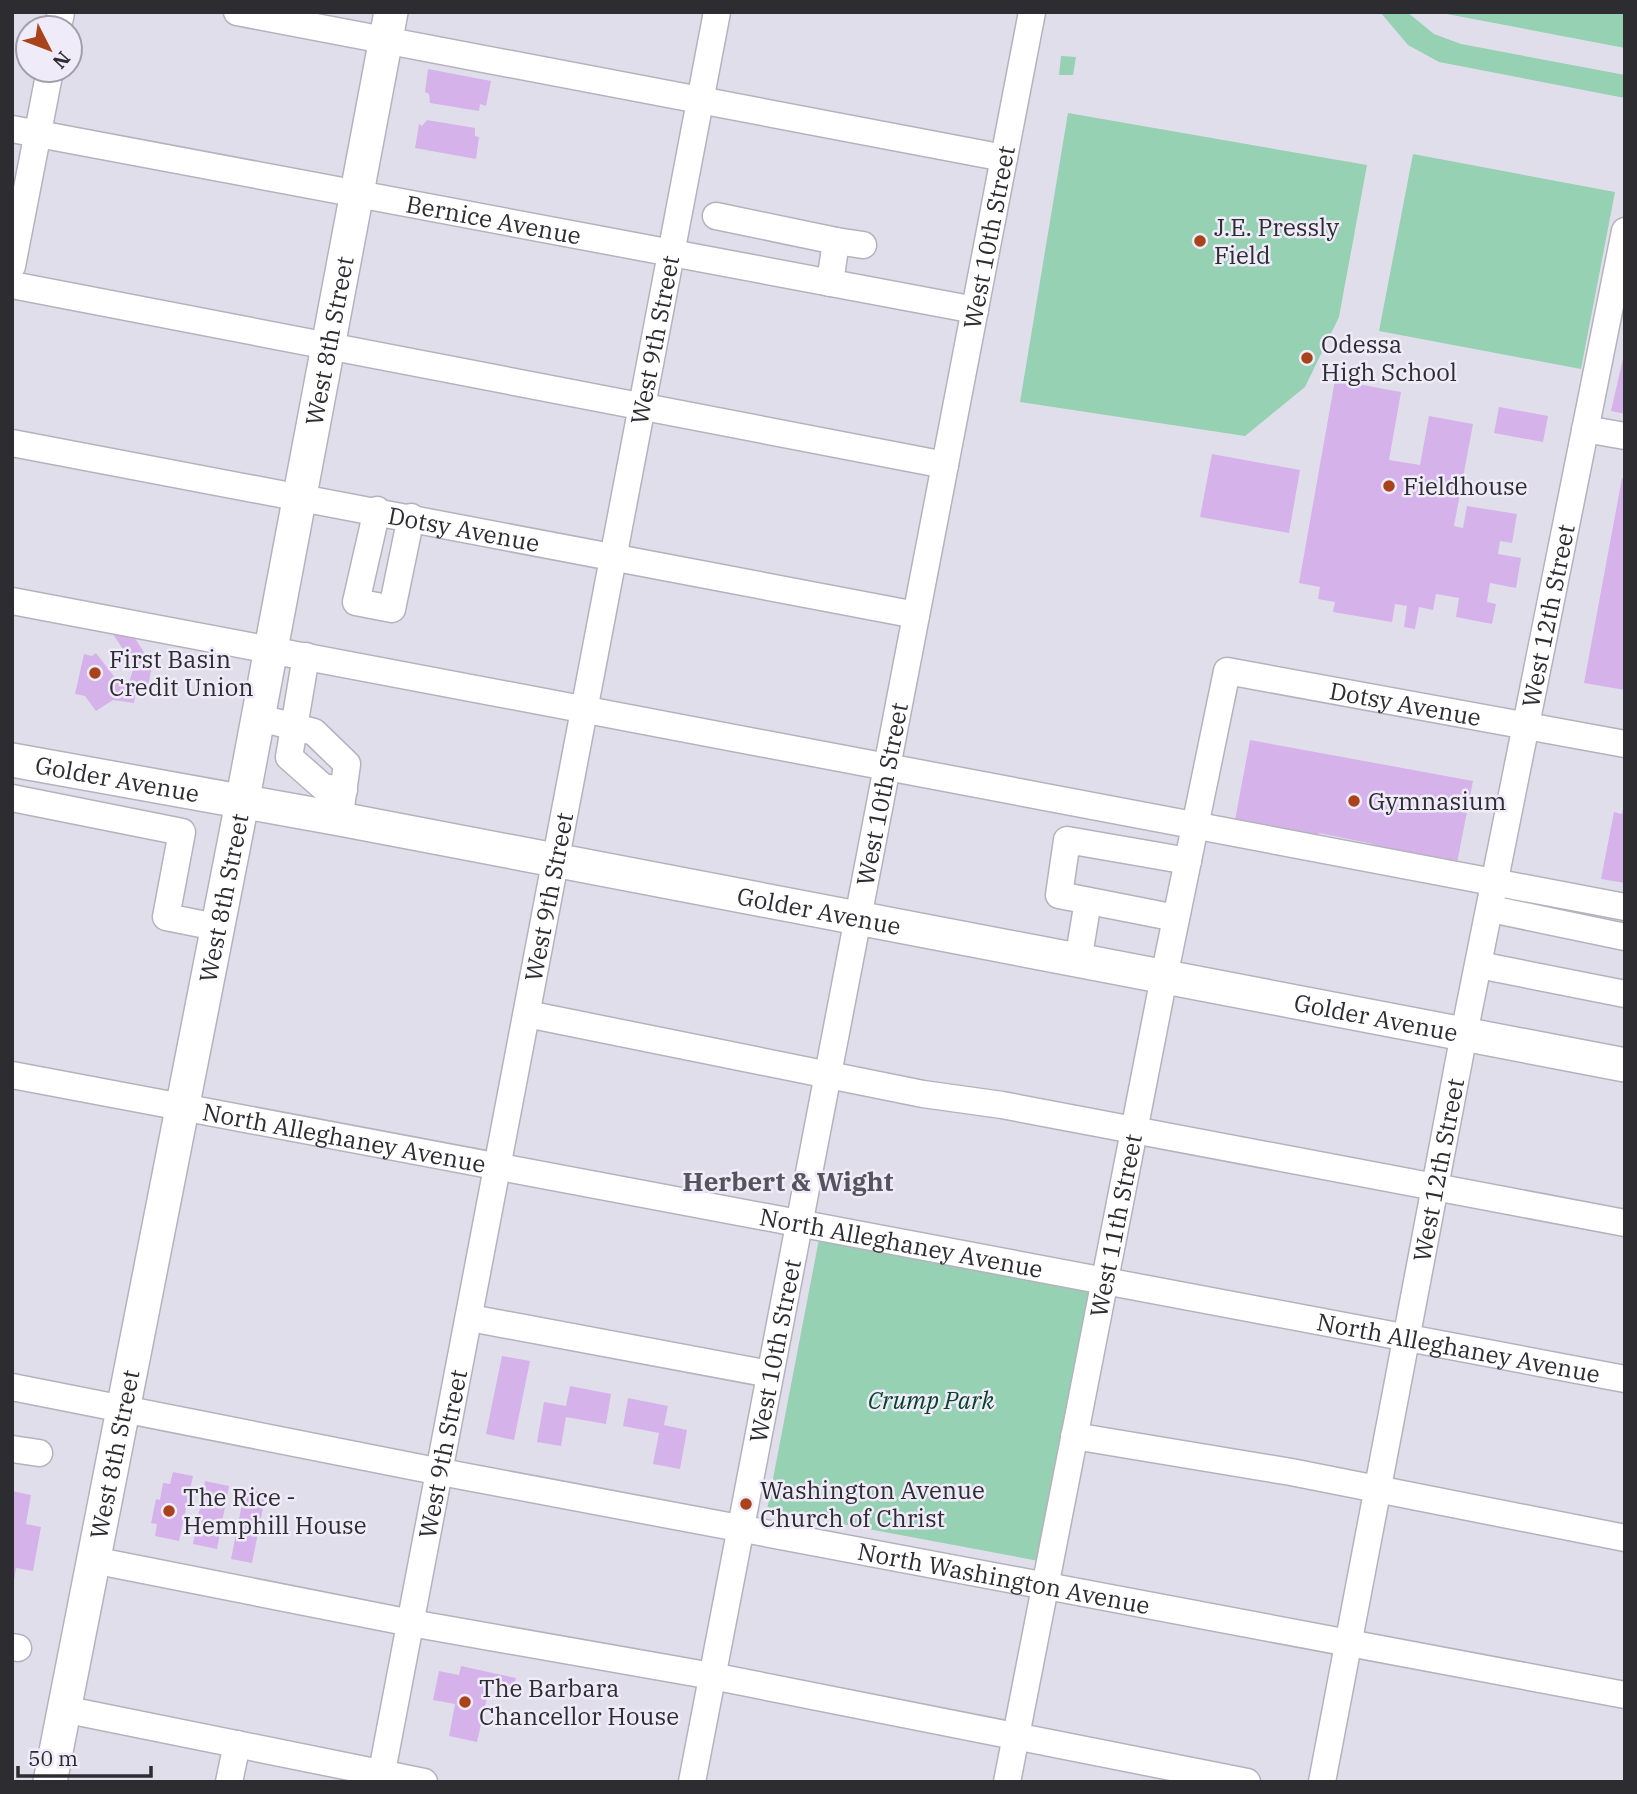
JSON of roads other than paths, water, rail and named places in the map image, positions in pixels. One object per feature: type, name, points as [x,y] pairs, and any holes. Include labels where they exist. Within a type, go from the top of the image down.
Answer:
[{"type":"main road","name":"West 8th Street","points":[[50,1782],[242,803],[389,26]]},
{"type":"main road","name":"Golder Avenue","points":[[17,761],[242,803],[342,805],[556,862],[1625,1065]]},
{"type":"street","points":[[236,12],[389,26],[701,98],[1004,158]]},
{"type":"street","name":"West 9th Street","points":[[381,1778],[717,12]]},
{"type":"street","name":"West 10th Street","points":[[692,1782],[1032,12]]},
{"type":"street","points":[[12,266],[25,131],[44,84]]},
{"type":"street","name":"Bernice Avenue","points":[[25,131],[975,310]]},
{"type":"street","points":[[716,215],[863,245]]},
{"type":"street","points":[[753,269],[762,225]]},
{"type":"street","name":"West 12th Street","points":[[1322,1782],[1464,1034],[1586,429],[1620,275],[1625,231]]},
{"type":"street","points":[[830,283],[836,241]]},
{"type":"street","points":[[12,285],[643,404],[945,465]]},
{"type":"street","points":[[1586,429],[1625,436]]},
{"type":"street","name":"Dotsy Avenue","points":[[12,443],[299,498],[377,510],[916,615]]},
{"type":"street","points":[[377,510],[356,602],[392,609],[411,517]]},
{"type":"street","points":[[12,601],[887,765],[1195,828],[1625,906]]},
{"type":"street","points":[[295,726],[306,656]]},
{"type":"street","name":"Dotsy Avenue","points":[[1227,671],[1526,728],[1625,744]]},
{"type":"street","name":"West 11th Street","points":[[1007,1782],[1164,977],[1227,671]]},
{"type":"street","points":[[257,717],[314,732],[347,764],[342,805]]},
{"type":"street","points":[[17,761],[13,802],[182,832],[166,917],[216,927]]},
{"type":"street","points":[[132,822],[140,784]]},
{"type":"street","points":[[1176,918],[1059,895],[1068,840],[1188,862]]},
{"type":"street","points":[[1078,961],[1088,901]]},
{"type":"street","points":[[1491,909],[1625,937]]},
{"type":"street","points":[[1479,965],[1625,994]]},
{"type":"street","points":[[527,1014],[828,1074],[1625,1223]]},
{"type":"street","name":"North Alleghaney Avenue","points":[[12,1075],[1625,1379]]},
{"type":"street","points":[[470,1318],[771,1374]]},
{"type":"street","name":"North Washington Avenue","points":[[12,1387],[441,1472],[1625,1695]]},
{"type":"street","points":[[1074,1436],[1291,1472],[1625,1538]]},
{"type":"street","points":[[12,1448],[39,1453]]},
{"type":"street","points":[[93,1560],[411,1623],[712,1676],[1247,1782]]},
{"type":"street","points":[[63,1709],[237,1744],[381,1778],[424,1782]]},
{"type":"street","points":[[229,1782],[237,1744]]},
{"type":"place","name":"J.E. Pressly Field","points":[[1200,241]]},
{"type":"place","name":"Odessa High School","points":[[1307,358]]},
{"type":"place","name":"Fieldhouse","points":[[1389,486]]},
{"type":"place","name":"First Basin Credit Union","points":[[95,673]]},
{"type":"place","name":"Gymnasium","points":[[1354,801]]},
{"type":"place","name":"Washington Avenue Church of Christ","points":[[746,1504]]},
{"type":"place","name":"The Rice - Hemphill House","points":[[169,1511]]},
{"type":"place","name":"The Barbara Chancellor House","points":[[465,1702]]},
{"type":"district","name":"Herbert & Wight","points":[[788,1181]]},
{"type":"park label","name":"Crump Park","points":[[931,1400]]}]
